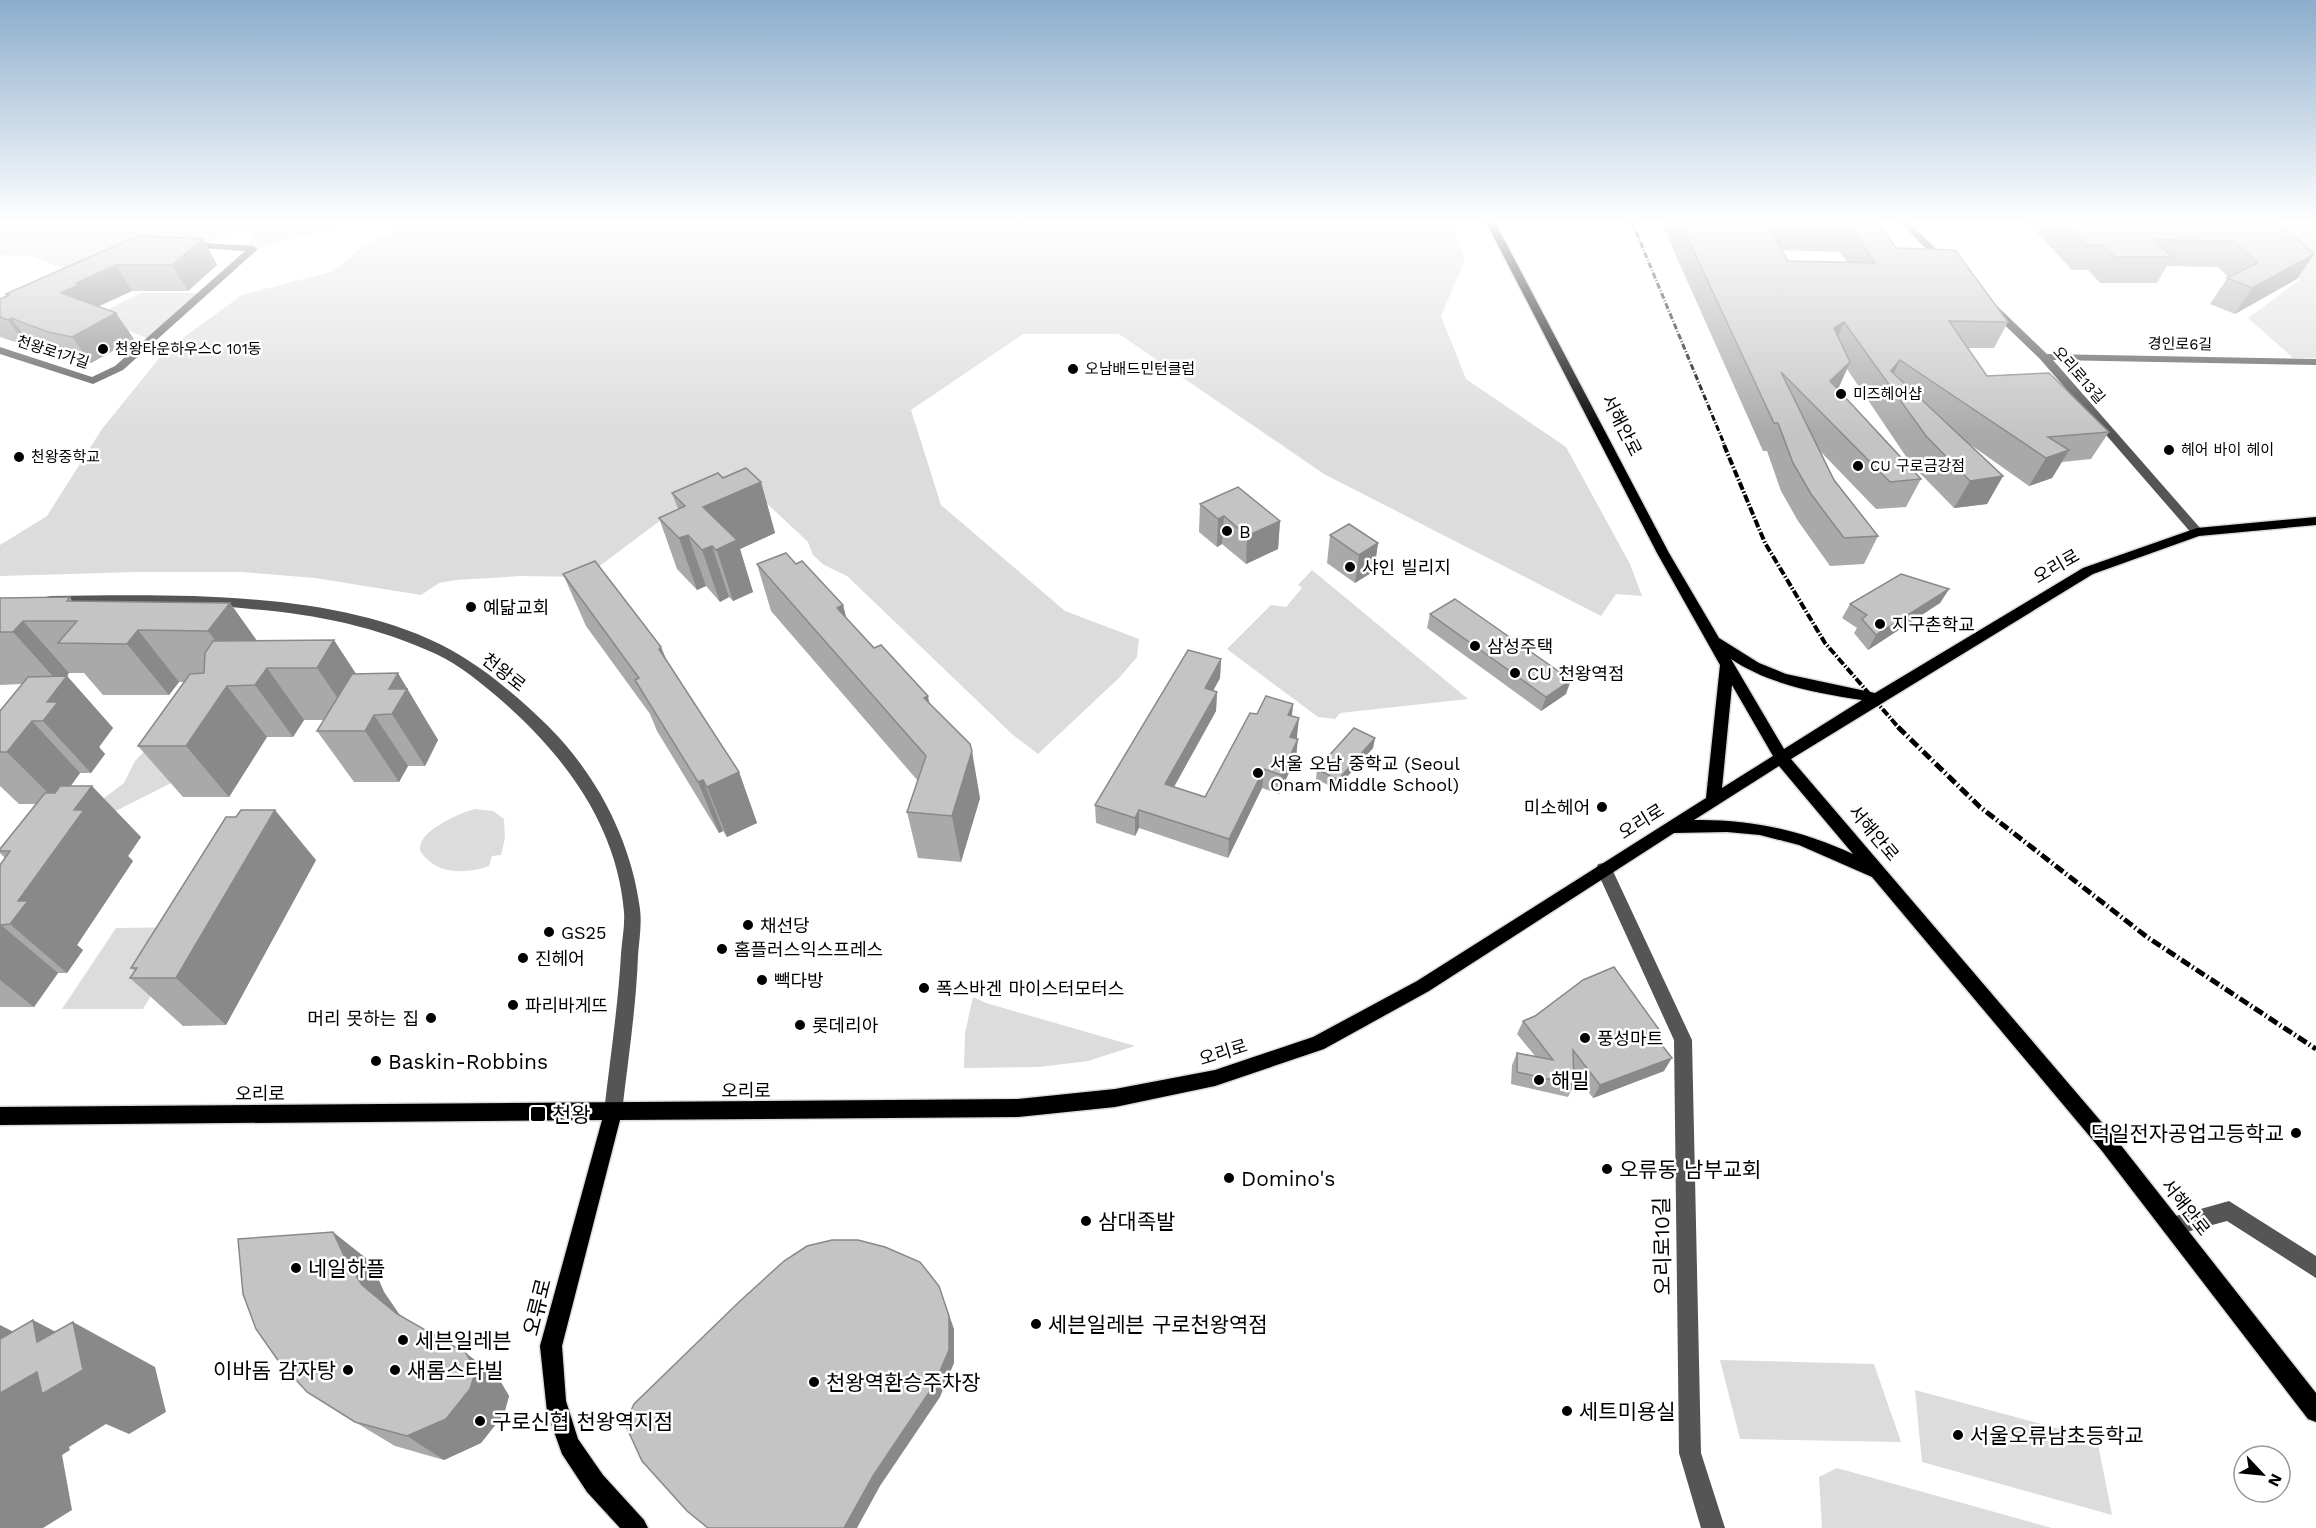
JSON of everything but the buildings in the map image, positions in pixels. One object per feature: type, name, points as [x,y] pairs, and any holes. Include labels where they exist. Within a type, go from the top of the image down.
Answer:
[{"type":"main road","name":"서해안로","points":[[1527,293],[1663,553],[1781,758],[2109,1145],[2316,1411]]},
{"type":"main road","name":"오리로","points":[[0,1116],[1018,1108],[1115,1098],[1215,1077],[1318,1043],[1423,986],[1672,826],[2088,571],[2196,532],[2316,521]]},
{"type":"main road","points":[[1713,640],[1746,663],[1769,674],[1878,698]]},
{"type":"main road","points":[[1713,801],[1727,665]]},
{"type":"main road","points":[[1672,826],[1733,826],[1794,837],[1835,852],[1880,874]]},
{"type":"main road","name":"오류로","points":[[613,1112],[551,1346],[551,1355],[553,1385],[560,1420],[572,1450],[603,1494],[636,1528]]},
{"type":"street","name":"천왕로1가길","points":[[0,350],[93,381],[118,368],[203,293]]},
{"type":"street","name":"오리로13길","points":[[1986,301],[2044,357],[2196,532]]},
{"type":"street","name":"경인로6길","points":[[2044,357],[2316,362]]},
{"type":"street","name":"천왕로","points":[[38,600],[226,603],[289,608],[348,619],[407,637],[444,653],[474,673],[551,737],[582,774],[600,807],[626,872],[632,913],[629,984],[613,1112]]},
{"type":"street","name":"오리로10길","points":[[1604,869],[1683,1040],[1690,1453],[1713,1528]]},
{"type":"street","points":[[2172,1226],[2229,1211],[2316,1268]]},
{"type":"shaded area","points":[[140,293],[200,293],[147,338],[93,317]]},
{"type":"shaded area","points":[[1451,293],[1441,316],[1466,379],[1566,447],[1630,564],[1642,596],[1616,594],[1601,616],[1324,474],[1119,334],[1023,334],[911,410],[941,505],[1065,611],[1139,639],[1137,657],[1119,678],[1038,754],[1013,735],[847,576],[824,565],[813,555],[808,542],[760,497],[689,499],[585,577],[520,576],[456,580],[439,583],[421,595],[315,578],[242,572],[0,576],[0,545],[47,516],[102,429],[165,351],[242,295]]},
{"type":"shaded area","points":[[2281,293],[2316,293],[2316,358],[2293,358],[2248,318]]},
{"type":"shaded area","points":[[1312,570],[1468,699],[1340,713],[1335,719],[1318,717],[1227,649],[1271,605],[1286,607],[1302,588],[1298,585]]},
{"type":"shaded area","points":[[150,745],[181,778],[106,816],[80,816],[124,783],[135,761]]},
{"type":"shaded area","points":[[475,809],[493,811],[504,819],[505,838],[501,855],[492,856],[489,866],[465,871],[448,870],[433,864],[423,856],[420,848],[426,835],[451,818]]},
{"type":"shaded area","points":[[193,927],[143,1009],[62,1009],[116,928]]},
{"type":"shaded area","points":[[973,997],[986,1003],[1135,1046],[1088,1061],[1039,1067],[964,1068],[965,1033]]},
{"type":"shaded area","points":[[1720,1360],[1874,1364],[1901,1442],[1740,1439]]},
{"type":"shaded area","points":[[1915,1390],[2097,1439],[2112,1515],[1922,1462]]},
{"type":"shaded area","points":[[1837,1468],[2052,1528],[1822,1528],[1819,1477]]},
{"type":"railway","points":[[1662,293],[1725,446]]},
{"type":"railway","points":[[1724,445],[1765,543],[1825,643],[1899,728]]},
{"type":"railway","points":[[1899,728],[1980,807],[2147,937],[2316,1049]]},
{"type":"place","name":"천왕타운하우스C 101동","points":[[103,349]]},
{"type":"place","name":"오남배드민턴클럽","points":[[1073,369]]},
{"type":"place","name":"미즈헤어샵","points":[[1841,394]]},
{"type":"place","name":"헤어 바이 헤이","points":[[2169,450]]},
{"type":"place","name":"천왕중학교","points":[[19,457]]},
{"type":"place","name":"CU 구로금강점","points":[[1858,466]]},
{"type":"place","name":"B","points":[[1227,531]]},
{"type":"place","name":"샤인 빌리지","points":[[1350,567]]},
{"type":"place","name":"예닮교회","points":[[471,607]]},
{"type":"place","name":"지구촌학교","points":[[1880,624]]},
{"type":"place","name":"삼성주택","points":[[1475,646]]},
{"type":"place","name":"CU 천왕역점","points":[[1515,673]]},
{"type":"place","name":"서울 오남 중학교 (Seoul Onam Middle School)","points":[[1258,773]]},
{"type":"place","name":"미소헤어","points":[[1602,807]]},
{"type":"place","name":"채선당","points":[[748,925]]},
{"type":"place","name":"GS25","points":[[549,932]]},
{"type":"place","name":"홈플러스익스프레스","points":[[722,949]]},
{"type":"place","name":"진헤어","points":[[523,958]]},
{"type":"place","name":"빽다방","points":[[762,980]]},
{"type":"place","name":"폭스바겐 마이스터모터스","points":[[924,988]]},
{"type":"place","name":"파리바게뜨","points":[[513,1005]]},
{"type":"place","name":"머리 못하는 집","points":[[431,1018]]},
{"type":"place","name":"롯데리아","points":[[800,1025]]},
{"type":"place","name":"풍성마트","points":[[1585,1038]]},
{"type":"place","name":"Baskin-Robbins","points":[[376,1061]]},
{"type":"place","name":"해밀","points":[[1539,1080]]},
{"type":"place","name":"천왕","points":[[538,1114]]},
{"type":"place","name":"덕일전자공업고등학교","points":[[2296,1133]]},
{"type":"place","name":"오류동 남부교회","points":[[1607,1169]]},
{"type":"place","name":"Domino's","points":[[1229,1178]]},
{"type":"place","name":"삼대족발","points":[[1086,1221]]},
{"type":"place","name":"네일하플","points":[[296,1268]]},
{"type":"place","name":"세븐일레븐 구로천왕역점","points":[[1036,1324]]},
{"type":"place","name":"세븐일레븐","points":[[403,1340]]},
{"type":"place","name":"이바돔 감자탕","points":[[348,1370]]},
{"type":"place","name":"새롬스타빌","points":[[395,1370]]},
{"type":"place","name":"천왕역환승주차장","points":[[814,1382]]},
{"type":"place","name":"세트미용실","points":[[1567,1411]]},
{"type":"place","name":"구로신협 천왕역지점","points":[[480,1421]]},
{"type":"place","name":"서울오류남초등학교","points":[[1958,1435]]}]
